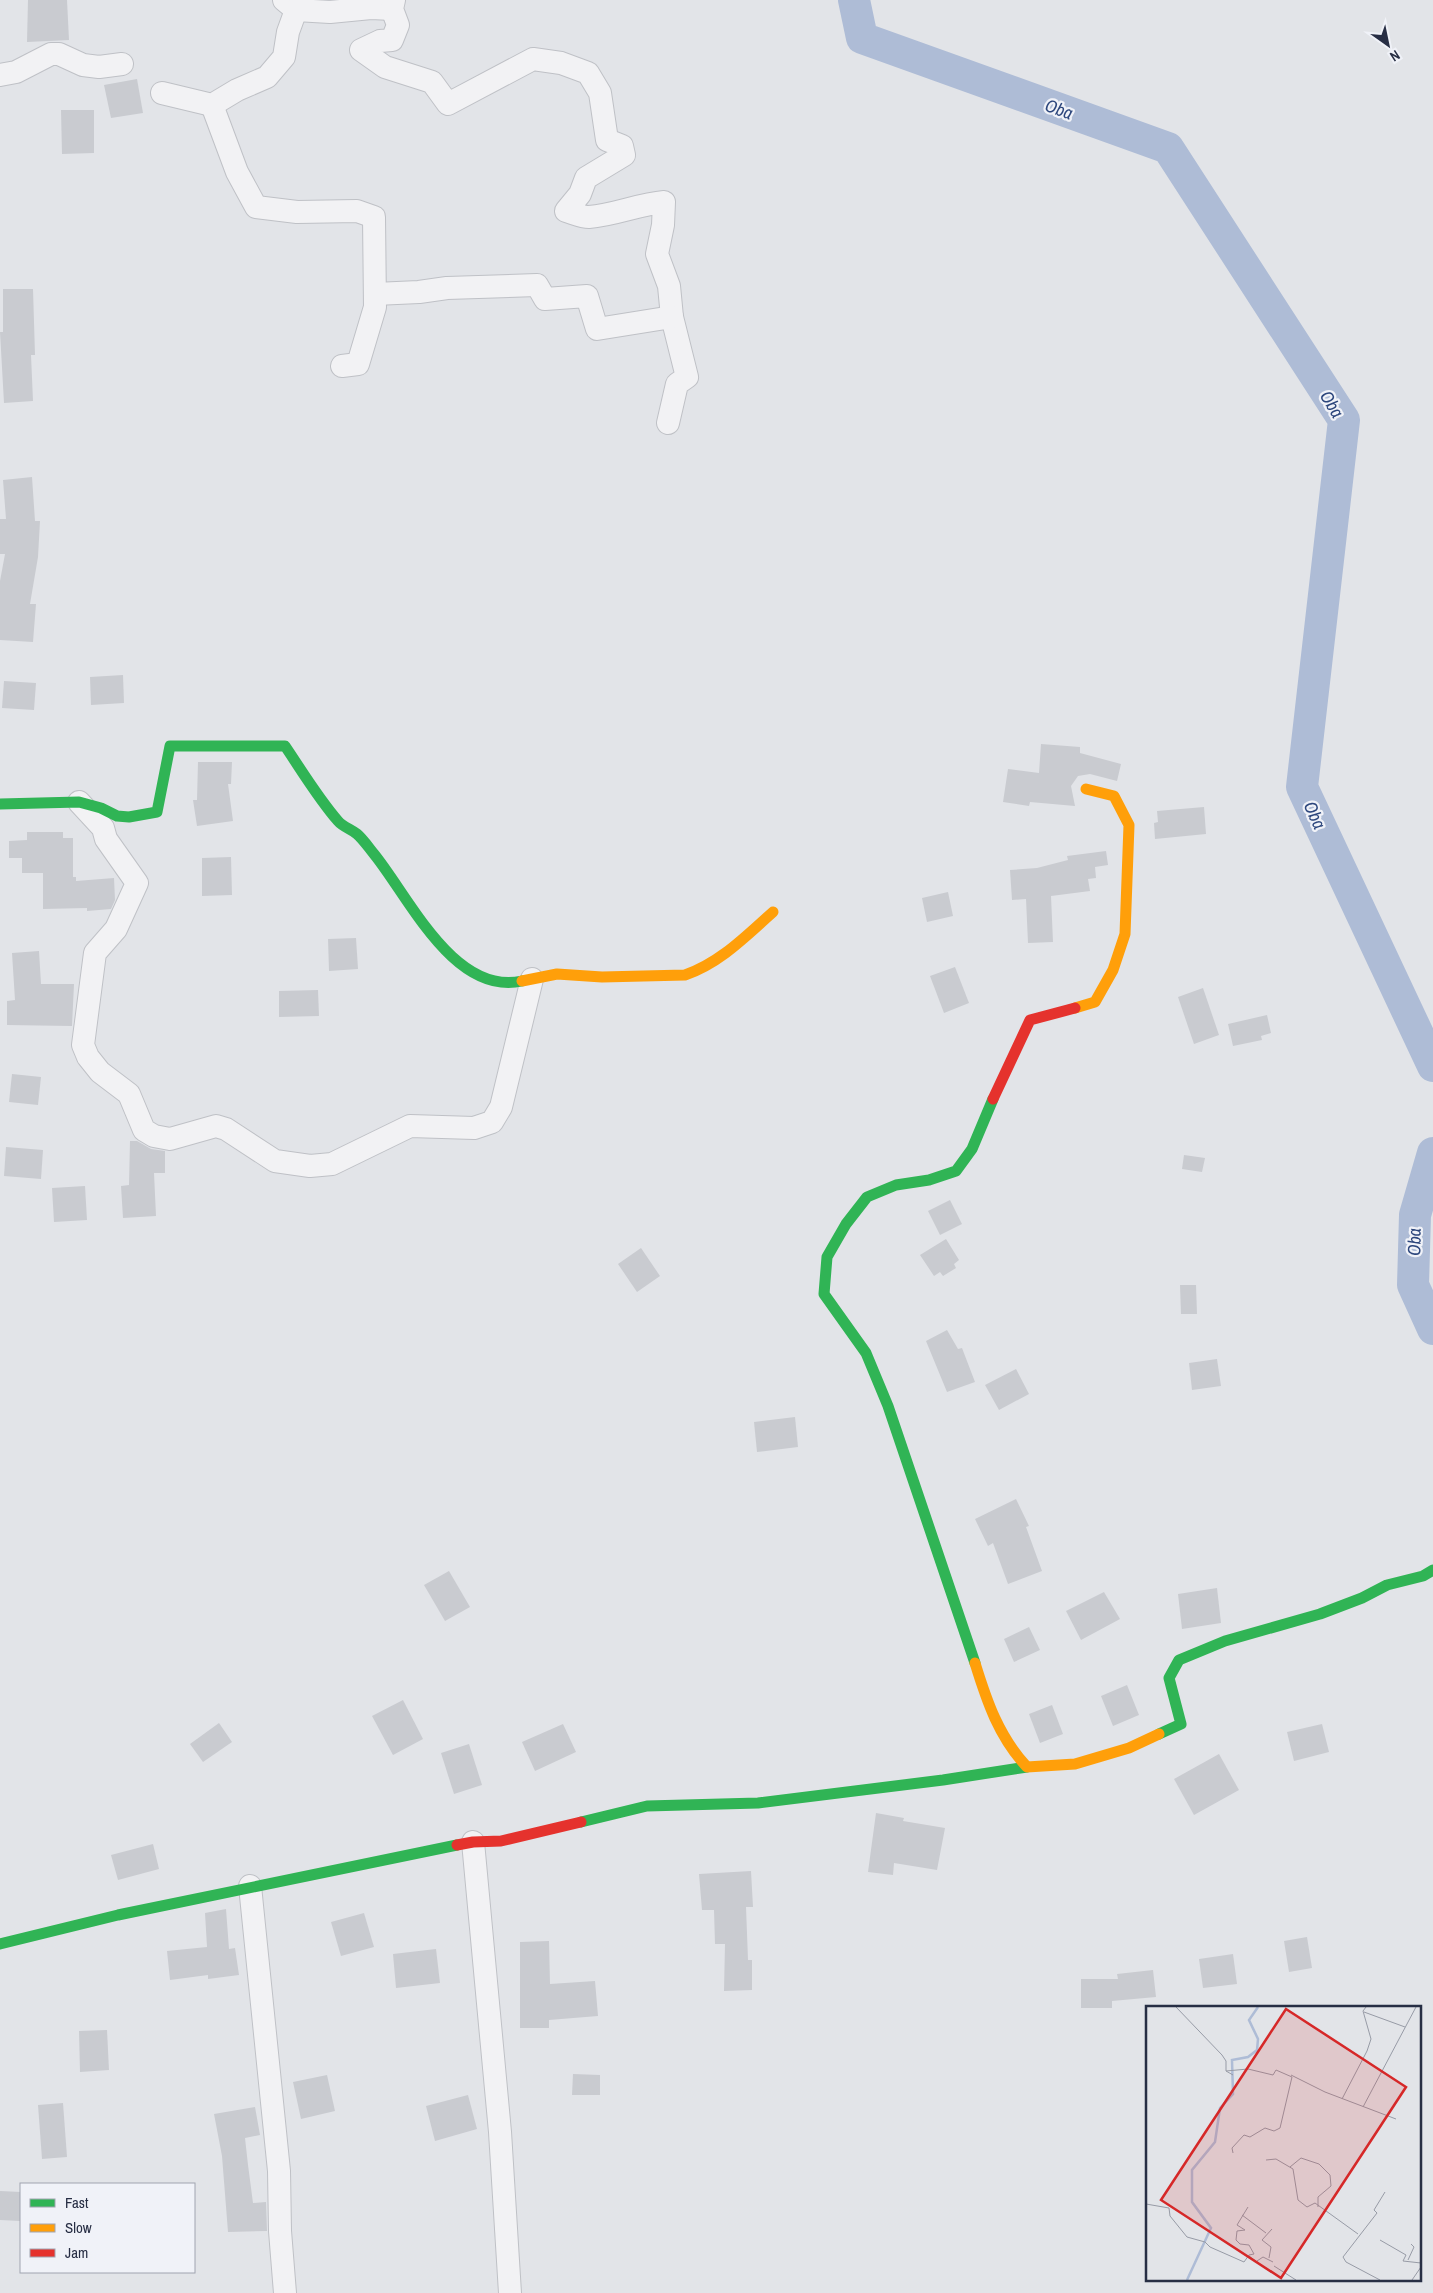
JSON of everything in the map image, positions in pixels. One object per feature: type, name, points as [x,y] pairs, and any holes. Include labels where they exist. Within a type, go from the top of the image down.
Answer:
[{"type":"street","points":[[162,93],[212,105],[237,90],[267,78],[284,57],[290,5],[330,12],[393,5],[398,24],[392,40],[380,41],[361,50],[386,67],[432,82],[448,104],[533,58],[561,64],[588,73],[600,93],[607,140],[622,146],[624,155],[586,178],[580,194],[566,211],[587,217],[614,213],[643,204],[664,202],[663,225],[657,254],[669,286],[672,317],[687,377],[676,384],[668,423]]},
{"type":"street","points":[[0,75],[16,72],[51,54],[59,54],[83,65],[100,67],[122,64]]},
{"type":"street","points":[[212,105],[237,172],[256,207],[297,212],[357,211],[374,217],[374,306],[358,364],[342,366]]},
{"type":"street","points":[[375,294],[419,292],[447,288],[537,285],[545,299],[587,296],[597,329],[672,317]]},
{"type":"street","points":[[0,804],[79,802],[101,808],[117,816],[129,817],[157,812],[170,746],[285,746],[339,824],[356,834],[376,857],[410,908],[448,953],[472,972],[495,982],[515,983],[557,974],[602,977],[659,974],[685,975],[697,972],[714,961],[773,912]]},
{"type":"street","points":[[1027,1767],[1011,1750],[987,1702],[922,1501],[881,1388],[866,1353],[824,1294],[827,1256],[846,1224],[867,1197],[896,1184],[929,1180],[956,1171],[972,1149],[1010,1060],[1030,1020],[1096,1002],[1113,970],[1125,934],[1129,825],[1114,796],[1086,789]]},
{"type":"street","points":[[79,802],[103,828],[106,840],[137,883],[116,929],[95,953],[83,1046],[88,1057],[100,1072],[129,1094],[144,1130],[154,1136],[170,1139],[216,1126],[226,1129],[275,1161],[310,1166],[332,1164],[410,1126],[474,1128],[492,1122],[501,1107],[532,979]]},
{"type":"street","points":[[0,1944],[164,1903],[250,1886],[328,1874],[473,1842],[501,1841],[647,1806],[758,1804],[944,1780],[1027,1767],[1075,1764],[1129,1748],[1181,1724],[1169,1678],[1179,1660],[1225,1642],[1320,1614],[1362,1598],[1387,1585],[1423,1576],[1433,1570]]},
{"type":"street","points":[[473,1842],[500,2132],[510,2293]]},
{"type":"street","points":[[250,1886],[280,2171],[280,2231],[285,2293]]},
{"type":"building","points":[[28,0],[67,0],[69,40],[27,42]]},
{"type":"building","points":[[137,79],[143,113],[111,118],[104,85]]},
{"type":"building","points":[[61,110],[94,110],[94,153],[62,154]]},
{"type":"building","points":[[3,289],[33,289],[35,355],[31,355],[33,401],[4,403],[0,332],[3,332]]},
{"type":"building","points":[[32,477],[35,521],[40,521],[38,557],[30,604],[36,604],[33,642],[0,640],[0,581],[5,554],[0,554],[0,519],[6,519],[3,480]]},
{"type":"building","points":[[123,675],[124,703],[91,705],[90,677]]},
{"type":"building","points":[[4,681],[36,683],[34,710],[2,708]]},
{"type":"building","points":[[1041,744],[1080,747],[1080,753],[1121,764],[1117,781],[1090,774],[1078,776],[1071,786],[1075,806],[1030,802],[1029,806],[1003,802],[1008,769],[1039,773]]},
{"type":"building","points":[[198,762],[232,762],[231,784],[228,784],[233,821],[197,826],[193,800],[197,800]]},
{"type":"building","points":[[1204,807],[1206,834],[1155,839],[1154,823],[1158,822],[1157,811]]},
{"type":"building","points":[[27,832],[63,832],[63,838],[73,838],[73,877],[76,877],[76,881],[114,878],[115,900],[111,909],[87,911],[87,908],[43,909],[43,873],[22,873],[22,858],[9,858],[9,841],[27,840]]},
{"type":"building","points":[[1106,851],[1108,865],[1095,867],[1096,878],[1088,879],[1090,891],[1051,896],[1053,942],[1028,943],[1026,899],[1012,900],[1010,870],[1037,868],[1068,860],[1067,856]]},
{"type":"building","points":[[231,857],[232,895],[202,896],[202,858]]},
{"type":"building","points":[[948,892],[953,916],[927,922],[922,898]]},
{"type":"building","points":[[356,938],[358,969],[329,971],[328,939]]},
{"type":"building","points":[[39,951],[41,984],[74,984],[72,1026],[7,1025],[7,1001],[15,1000],[12,953]]},
{"type":"building","points":[[955,967],[969,1003],[944,1013],[930,976]]},
{"type":"building","points":[[1203,988],[1219,1035],[1194,1044],[1178,997]]},
{"type":"building","points":[[318,990],[319,1016],[279,1017],[279,991]]},
{"type":"building","points":[[1267,1015],[1271,1033],[1261,1036],[1262,1040],[1233,1046],[1228,1024]]},
{"type":"building","points":[[12,1074],[41,1077],[38,1105],[9,1102]]},
{"type":"building","points":[[130,1141],[137,1141],[151,1149],[165,1151],[165,1173],[154,1173],[156,1216],[123,1218],[121,1186],[129,1185]]},
{"type":"building","points":[[6,1147],[43,1150],[41,1179],[4,1176]]},
{"type":"building","points":[[1184,1155],[1205,1158],[1202,1172],[1182,1169]]},
{"type":"building","points":[[85,1186],[87,1220],[54,1222],[52,1188]]},
{"type":"building","points":[[950,1200],[962,1224],[940,1235],[928,1211]]},
{"type":"building","points":[[946,1239],[959,1260],[954,1264],[956,1268],[943,1276],[940,1272],[934,1276],[920,1255]]},
{"type":"building","points":[[641,1248],[660,1276],[637,1292],[618,1264]]},
{"type":"building","points":[[1180,1285],[1196,1285],[1197,1314],[1181,1314]]},
{"type":"building","points":[[947,1330],[958,1349],[962,1348],[975,1382],[947,1392],[926,1341]]},
{"type":"building","points":[[1217,1359],[1221,1386],[1192,1390],[1189,1363]]},
{"type":"building","points":[[1016,1369],[1029,1394],[999,1410],[985,1385]]},
{"type":"building","points":[[795,1417],[798,1447],[757,1452],[754,1422]]},
{"type":"building","points":[[1016,1499],[1029,1526],[1026,1527],[1042,1571],[1008,1584],[993,1543],[988,1546],[975,1519]]},
{"type":"building","points":[[449,1571],[470,1607],[445,1621],[424,1585]]},
{"type":"building","points":[[1217,1588],[1221,1623],[1182,1629],[1178,1594]]},
{"type":"building","points":[[1104,1592],[1120,1619],[1081,1640],[1066,1611]]},
{"type":"building","points":[[1029,1627],[1040,1650],[1014,1662],[1004,1639]]},
{"type":"building","points":[[1127,1685],[1139,1715],[1113,1726],[1101,1696]]},
{"type":"building","points":[[403,1700],[423,1739],[393,1755],[372,1716]]},
{"type":"building","points":[[1052,1705],[1063,1734],[1040,1743],[1029,1714]]},
{"type":"building","points":[[219,1723],[232,1742],[203,1762],[190,1744]]},
{"type":"building","points":[[563,1724],[576,1752],[535,1771],[522,1742]]},
{"type":"building","points":[[1322,1724],[1329,1752],[1294,1761],[1287,1732]]},
{"type":"building","points":[[469,1744],[482,1785],[454,1794],[441,1753]]},
{"type":"building","points":[[1219,1754],[1239,1790],[1194,1815],[1174,1779]]},
{"type":"building","points":[[876,1813],[904,1818],[903,1821],[945,1828],[937,1870],[894,1863],[893,1875],[868,1872]]},
{"type":"building","points":[[153,1844],[159,1869],[118,1880],[111,1855]]},
{"type":"building","points":[[751,1871],[753,1907],[746,1907],[748,1960],[752,1960],[752,1990],[724,1991],[725,1944],[715,1944],[714,1910],[702,1910],[699,1874]]},
{"type":"building","points":[[226,1909],[229,1949],[235,1948],[239,1975],[208,1979],[208,1975],[170,1980],[167,1951],[207,1947],[205,1913]]},
{"type":"building","points":[[364,1913],[374,1947],[341,1956],[331,1922]]},
{"type":"building","points":[[1307,1937],[1312,1968],[1289,1972],[1284,1941]]},
{"type":"building","points":[[549,1941],[550,1984],[595,1981],[598,2016],[549,2020],[549,2028],[520,2028],[520,1942]]},
{"type":"building","points":[[436,1949],[440,1983],[396,1988],[393,1954]]},
{"type":"building","points":[[1233,1954],[1237,1984],[1203,1988],[1199,1959]]},
{"type":"building","points":[[1153,1970],[1156,1997],[1112,2001],[1112,2008],[1081,2008],[1081,1979],[1118,1979],[1117,1974]]},
{"type":"building","points":[[107,2030],[109,2070],[80,2072],[79,2031]]},
{"type":"building","points":[[573,2074],[600,2075],[600,2095],[572,2095]]},
{"type":"building","points":[[327,2075],[335,2111],[301,2119],[293,2082]]},
{"type":"building","points":[[468,2095],[477,2129],[435,2141],[426,2106]]},
{"type":"building","points":[[63,2103],[67,2157],[42,2159],[38,2105]]},
{"type":"building","points":[[255,2107],[260,2135],[245,2138],[253,2203],[266,2202],[267,2231],[228,2232],[222,2156],[214,2114]]},
{"type":"building","points":[[0,2191],[20,2192],[20,2221],[0,2220]]},
{"type":"waterway","name":"Oba","points":[[854,0],[862,38],[1168,148],[1344,420],[1302,787],[1433,1066]]},
{"type":"waterway","name":"Oba","points":[[1433,1153],[1415,1215],[1413,1285],[1433,1329]]},
{"type":"traffic: fast","points":[[0,804],[79,802],[101,808],[117,816],[129,817],[157,812],[170,746],[285,746],[331,812],[340,823],[364,841],[388,872],[418,917],[455,959],[475,974],[498,982],[522,981]]},
{"type":"traffic: fast","points":[[975,1663],[888,1406],[866,1353],[824,1294],[827,1257],[846,1224],[867,1197],[896,1185],[929,1180],[956,1171],[972,1149],[993,1099]]},
{"type":"traffic: fast","points":[[1159,1734],[1181,1724],[1169,1678],[1179,1660],[1225,1641],[1320,1614],[1362,1598],[1387,1585],[1423,1576],[1433,1570]]},
{"type":"traffic: fast","points":[[581,1822],[647,1806],[758,1803],[943,1780],[1027,1767]]},
{"type":"traffic: fast","points":[[0,1944],[118,1915],[457,1845]]},
{"type":"traffic: slow","points":[[1075,1008],[1095,1002],[1113,970],[1125,934],[1129,825],[1114,796],[1086,789]]},
{"type":"traffic: slow","points":[[522,981],[557,974],[602,977],[685,975],[698,970],[721,956],[773,912]]},
{"type":"traffic: slow","points":[[975,1663],[989,1705],[1001,1731],[1017,1756],[1027,1767],[1075,1764],[1129,1748],[1159,1734]]},
{"type":"traffic: jam","points":[[993,1099],[1030,1020],[1075,1008]]},
{"type":"traffic: jam","points":[[457,1845],[473,1842],[501,1841],[581,1822]]}]
